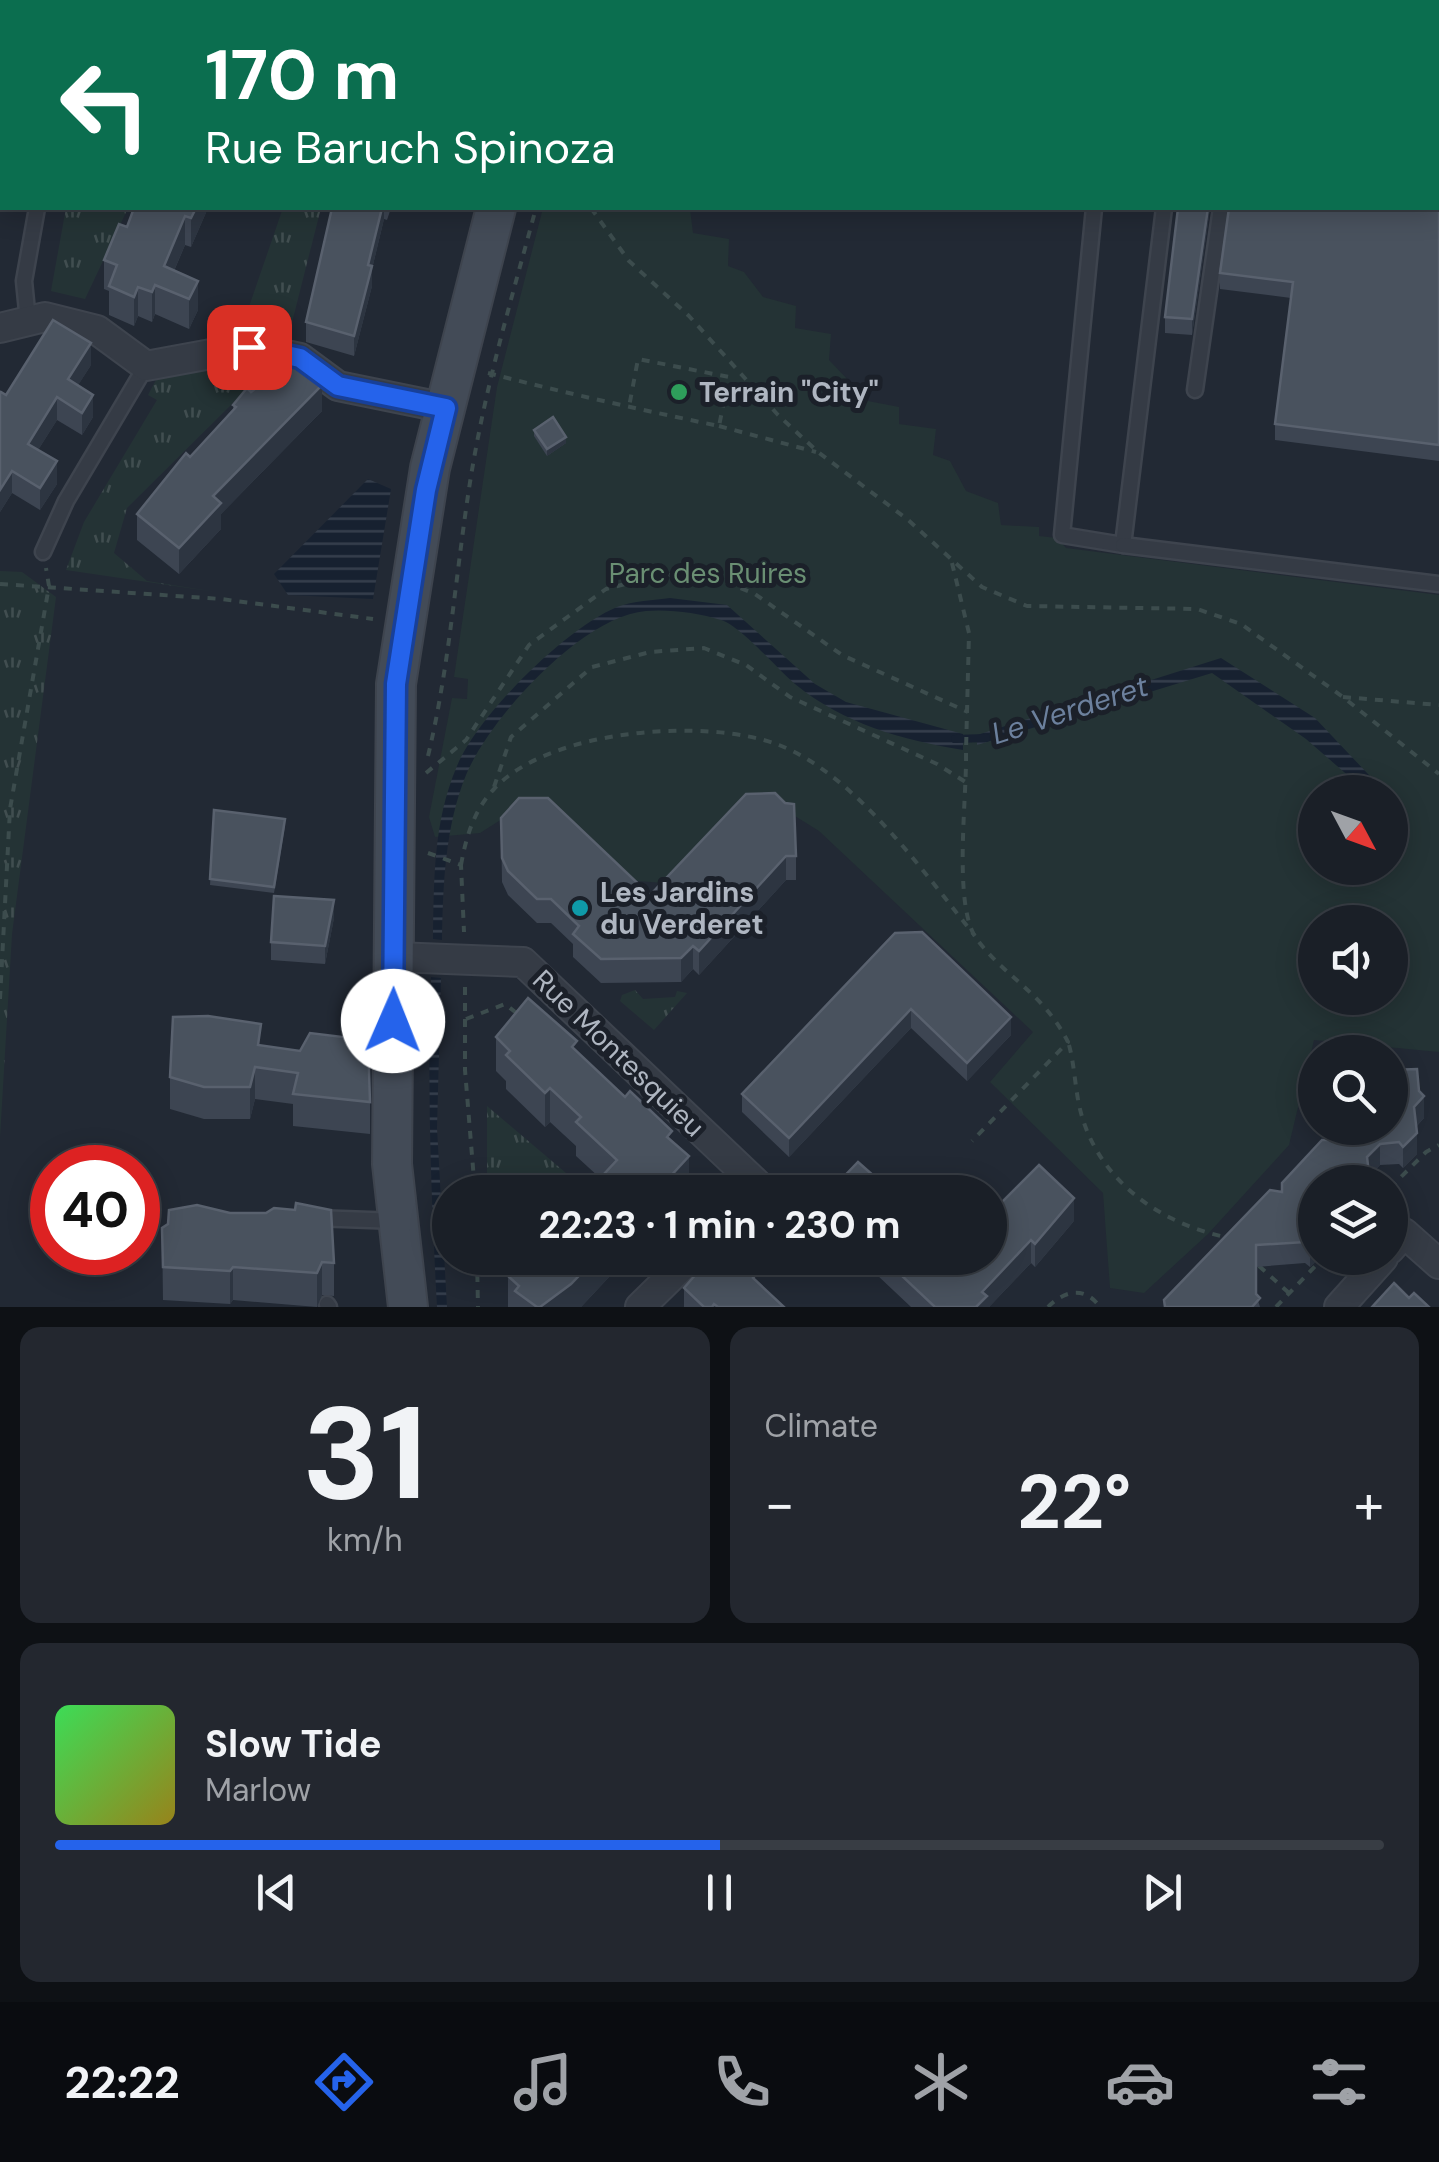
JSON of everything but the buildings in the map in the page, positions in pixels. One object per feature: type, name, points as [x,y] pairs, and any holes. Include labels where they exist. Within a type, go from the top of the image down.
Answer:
[{"type":"street","points":[[408,1307],[392,1164],[407,957],[396,684],[426,490],[496,210]]},
{"type":"street","points":[[0,328],[44,317],[98,330],[146,366],[249,347],[300,358],[338,386],[446,408]]},
{"type":"street","name":"Rue Montesquieu","points":[[407,957],[524,962],[747,1175]]},
{"type":"street","points":[[1408,1247],[1439,1264]]},
{"type":"street","points":[[640,1307],[673,1275]]},
{"type":"street","points":[[1339,1307],[1368,1275]]},
{"type":"lane","points":[[28,321],[24,282],[37,210]]},
{"type":"lane","points":[[1094,210],[1062,535],[1439,584]]},
{"type":"lane","points":[[1123,544],[1164,210]]},
{"type":"lane","points":[[1195,390],[1221,210]]},
{"type":"lane","points":[[43,552],[66,502],[146,366]]},
{"type":"lane","points":[[301,1217],[398,1222]]},
{"type":"path","points":[[422,788],[442,698],[471,477],[490,373],[535,210]]},
{"type":"path","points":[[592,210],[629,261],[688,316],[778,415],[818,452],[907,519],[982,588],[1027,606],[1196,609],[1241,624],[1344,696],[1439,774]]},
{"type":"path","points":[[629,407],[638,358],[730,377],[720,426]]},
{"type":"path","points":[[498,376],[818,452]]},
{"type":"path","points":[[0,1000],[10,809],[49,586],[43,552]]},
{"type":"path","points":[[951,559],[969,633],[964,907],[975,936]]},
{"type":"path","points":[[424,774],[466,740],[528,645],[606,588],[660,575],[708,575],[755,594],[842,655],[968,712]]},
{"type":"path","points":[[0,584],[221,599],[346,618],[406,619]]},
{"type":"path","points":[[494,789],[511,737],[592,667],[650,652],[704,648],[746,664],[790,698],[937,764],[967,783]]},
{"type":"path","points":[[1344,696],[1439,705]]},
{"type":"path","points":[[474,1175],[466,1018],[457,958],[459,863],[472,821],[494,789],[517,770],[555,752],[615,736],[681,731],[738,735],[780,746],[855,798],[975,936],[1032,990],[1068,1042],[1080,1110],[1095,1152],[1115,1178],[1177,1221],[1229,1238]]},
{"type":"path","points":[[424,846],[431,857],[459,863]]},
{"type":"path","points":[[466,1018],[505,1004],[532,1026]]},
{"type":"path","points":[[972,1141],[1068,1042]]},
{"type":"path","points":[[1408,1172],[1439,1145]]},
{"type":"path","points":[[1253,1260],[1289,1292]]},
{"type":"path","points":[[477,1275],[478,1307]]},
{"type":"path","points":[[1276,1307],[1306,1275]]},
{"type":"path","points":[[1048,1307],[1059,1296],[1073,1291],[1093,1296],[1100,1307]]},
{"type":"green space","points":[[66,210],[127,210],[85,299],[51,291]]},
{"type":"green space","points":[[282,210],[320,210],[288,338],[241,330]]},
{"type":"green space","name":"Parc des Ruires","points":[[542,210],[690,210],[693,233],[729,239],[728,266],[744,272],[763,297],[796,306],[795,328],[831,334],[829,360],[868,401],[899,407],[899,424],[936,429],[933,455],[950,461],[966,491],[998,503],[1001,525],[1039,527],[1039,536],[1057,538],[1066,548],[1439,595],[1439,1052],[1408,1049],[1408,1035],[1298,1035],[1298,1107],[1289,1145],[1208,1234],[1144,1293],[1110,1288],[1103,1193],[990,1082],[1033,1032],[819,831],[774,803],[663,883],[625,880],[524,805],[480,833],[435,837],[429,817],[452,698],[467,699],[468,679],[454,677],[497,387]]},
{"type":"green space","points":[[218,365],[275,370],[240,396],[127,508],[114,553],[147,581],[216,592],[66,570],[84,522],[157,400],[148,395],[157,378]]},
{"type":"green space","points":[[0,571],[22,572],[56,597],[12,934],[0,1137]]},
{"type":"green space","points":[[635,990],[643,999],[675,997],[677,991],[687,993],[654,1030],[620,1001],[622,995]]},
{"type":"green space","points":[[487,1106],[568,1175],[487,1175]]},
{"type":"water","points":[[368,479],[391,489],[373,599],[288,595],[274,574]]},
{"type":"water","name":"Le Verderet","points":[[670,598],[727,605],[815,684],[846,702],[963,734],[963,750],[896,735],[833,710],[795,684],[748,639],[721,620],[664,611],[621,617],[567,650],[541,674],[495,726],[478,752],[459,795],[449,836],[442,940],[433,939],[439,830],[449,787],[468,745],[503,699],[573,634],[617,607]]},
{"type":"water","name":"Le Verderet","points":[[1221,658],[1315,718],[1369,775],[1347,775],[1306,739],[1212,673],[977,745],[977,735]]},
{"type":"water","points":[[431,977],[441,978],[440,1175],[432,1175],[432,1204]]},
{"type":"water","points":[[435,1275],[445,1275],[447,1307],[437,1307]]},
{"type":"waterway","name":"Le Verderet","points":[[955,739],[986,738]]},
{"type":"place","name":"Terrain \"City\"","points":[[679,392]]},
{"type":"place","name":"Les Jardins du Verderet","points":[[580,908]]},
{"type":"route","points":[[249,347],[300,358],[338,386],[446,408],[415,549],[396,684],[393,1021]]}]
